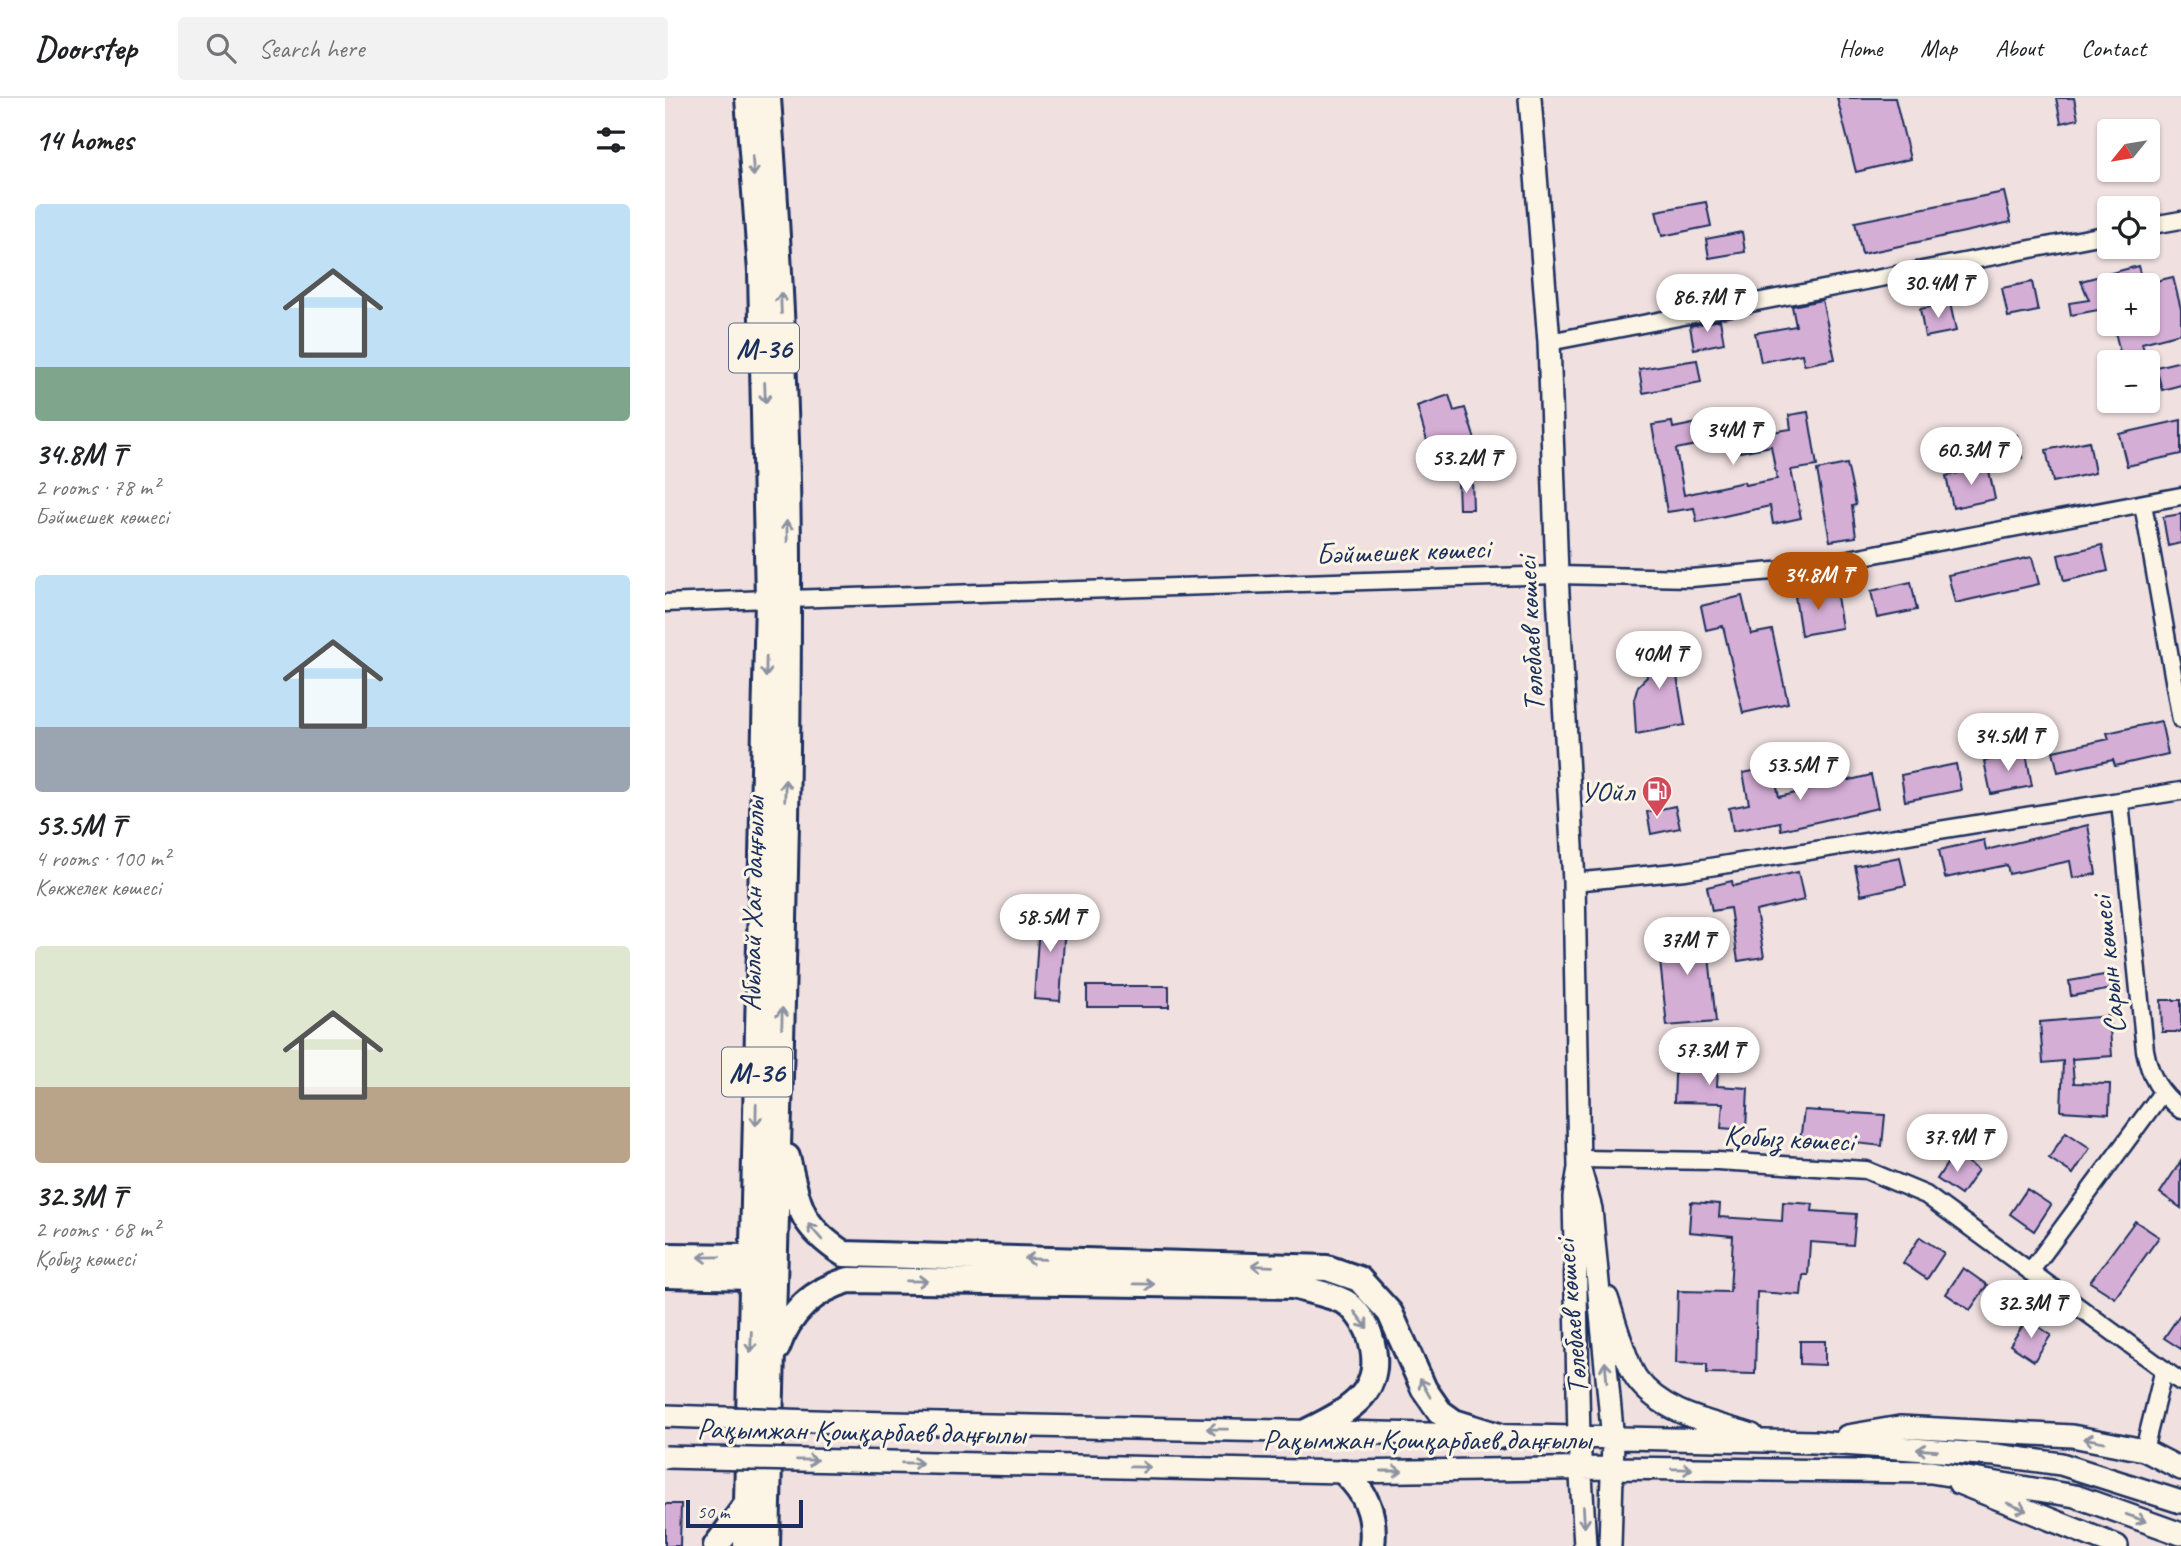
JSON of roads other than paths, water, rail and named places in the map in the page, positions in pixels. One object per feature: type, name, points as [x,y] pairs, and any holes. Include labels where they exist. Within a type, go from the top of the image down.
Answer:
[{"type":"main road","name":"M-36","points":[[748,98],[761,272],[778,599]]},
{"type":"main road","name":"M-36","points":[[768,98],[780,271],[778,599]]},
{"type":"main road","name":"Төлебаев көшесі","points":[[1530,98],[1549,342],[1556,575],[1573,882],[1579,1164],[1574,1196],[1579,1439],[1585,1546]]},
{"type":"main road","name":"Абылай Хан даңғылы","points":[[746,1546],[757,1508],[770,1380],[780,1130],[778,599]]},
{"type":"main road","name":"Абылай Хан даңғылы","points":[[767,1546],[757,1508],[753,1267],[778,599]]},
{"type":"main road","points":[[780,1130],[801,1212],[817,1237],[844,1254],[1327,1268],[1359,1279],[1390,1313],[1424,1389],[1440,1412],[1454,1422],[1499,1436]]},
{"type":"main road","name":"Төлебаев көшесі","points":[[1579,1164],[1591,1209],[1613,1440],[1610,1546]]},
{"type":"main road","points":[[665,1256],[753,1267]]},
{"type":"main road","points":[[665,1275],[753,1267]]},
{"type":"main road","points":[[1597,1269],[1636,1378],[1655,1397],[1682,1414],[1770,1441]]},
{"type":"main road","points":[[770,1380],[778,1344],[788,1321],[823,1287],[849,1280],[1293,1286],[1346,1302],[1368,1328],[1374,1350],[1374,1378],[1356,1401],[1337,1416],[1308,1431]]},
{"type":"main road","name":"Рақымжан Қошқарбаев даңғылы","points":[[665,1416],[1613,1440],[1815,1442],[1995,1455],[2061,1464],[2122,1481],[2181,1502]]},
{"type":"main road","points":[[1815,1442],[1900,1427],[2072,1436],[2144,1450],[2181,1469]]},
{"type":"main road","name":"Рақымжан Қошқарбаев даңғылы","points":[[665,1457],[1344,1472],[1614,1468],[1931,1472],[2075,1496],[2181,1534]]},
{"type":"main road","points":[[1344,1472],[1360,1487],[1370,1507],[1374,1528],[1372,1546]]},
{"type":"main road","points":[[1931,1472],[2117,1546]]},
{"type":"main road","points":[[716,1546],[757,1508],[787,1546]]},
{"type":"street","points":[[2160,224],[2181,220]]},
{"type":"street","points":[[1549,342],[2097,236]]},
{"type":"street","name":"Бәйшешек көшесі","points":[[665,603],[1556,575],[1691,578],[1796,569],[2181,496]]},
{"type":"street","points":[[2143,504],[2181,720]]},
{"type":"street","points":[[1573,882],[1685,871],[2181,791]]},
{"type":"street","name":"Сарын көшесі","points":[[2120,802],[2149,1072],[2161,1094],[2181,1110]]},
{"type":"street","points":[[2030,1272],[2161,1094]]},
{"type":"street","name":"Қобыз көшесі","points":[[1579,1164],[1717,1161],[1866,1170],[1926,1195],[2181,1382]]},
{"type":"street","points":[[2144,1450],[2164,1369]]},
{"type":"place","name":"УОйл","points":[[1657,818]]}]
